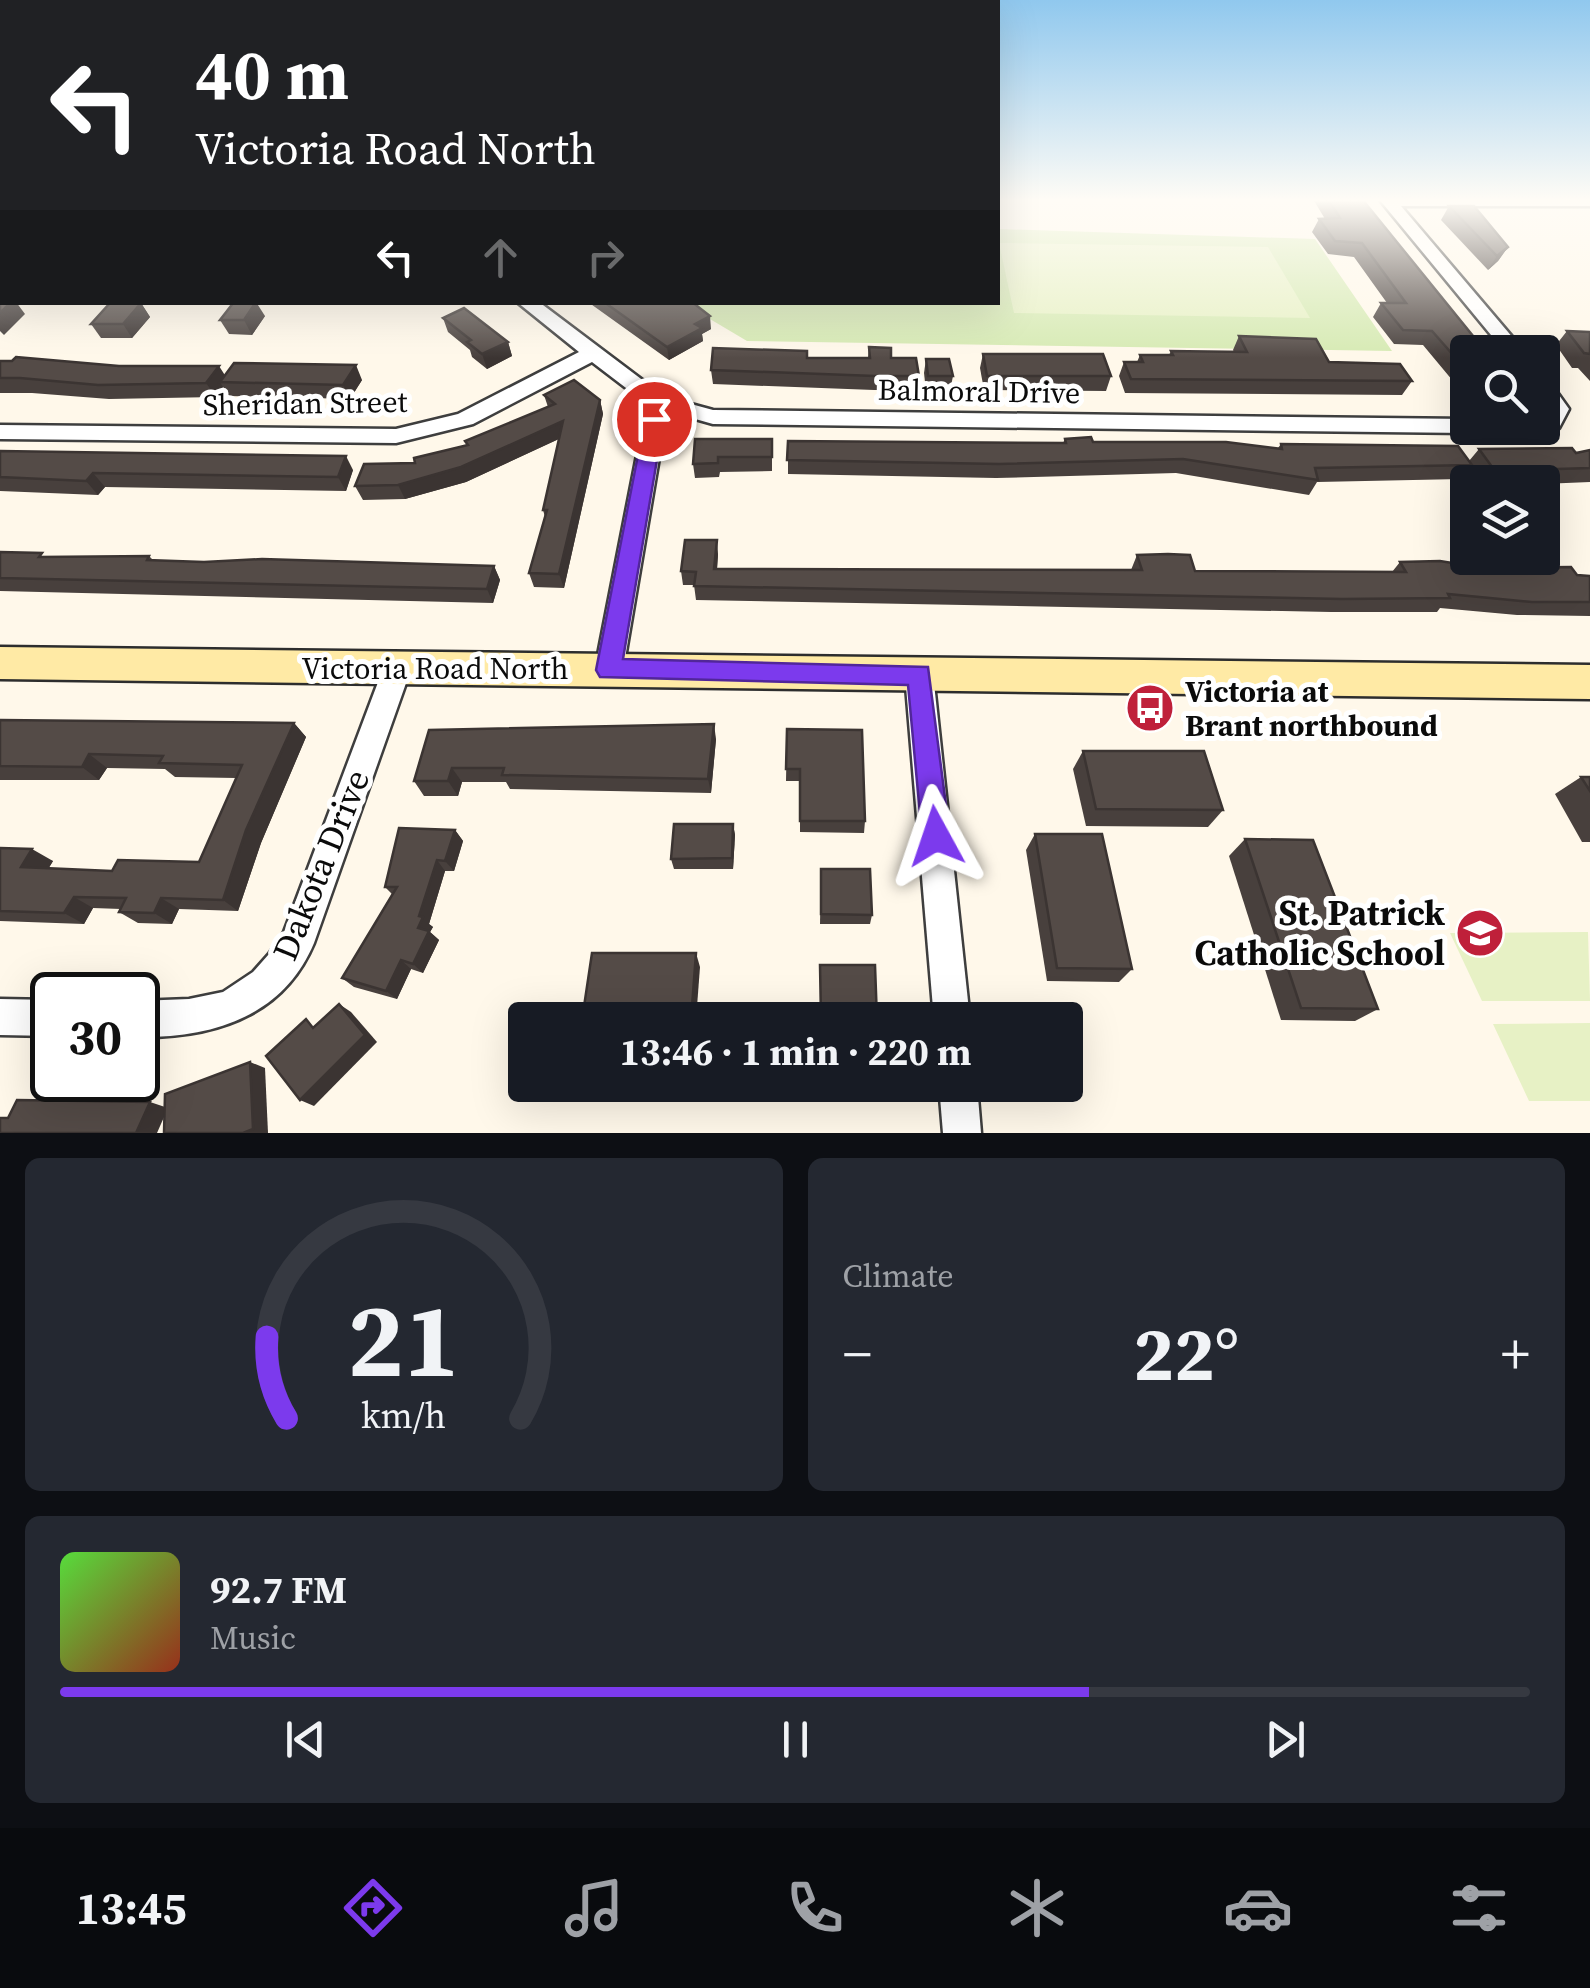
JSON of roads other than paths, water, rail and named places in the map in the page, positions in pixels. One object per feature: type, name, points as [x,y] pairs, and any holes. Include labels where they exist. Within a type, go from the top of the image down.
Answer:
[{"type":"main road","name":"Victoria Road North","points":[[0,662],[1590,682]]},
{"type":"street","points":[[1431,252],[1500,335]]},
{"type":"street","name":"Balmoral Drive","points":[[530,306],[658,402],[697,415],[766,419],[1450,426]]},
{"type":"street","name":"Sheridan Street","points":[[0,432],[396,436],[465,419],[593,353]]},
{"type":"street","points":[[608,670],[658,402]]},
{"type":"street","name":"Dakota Drive","points":[[160,1018],[217,1016],[252,997],[279,972],[297,943],[397,669]]},
{"type":"street","points":[[919,674],[950,1002]]},
{"type":"street","points":[[0,1017],[30,1018]]},
{"type":"street","points":[[959,1102],[962,1133]]},
{"type":"place","name":"Victoria at Brant northbound","points":[[1150,708]]},
{"type":"place","name":"St. Patrick Catholic School","points":[[1480,933]]}]
